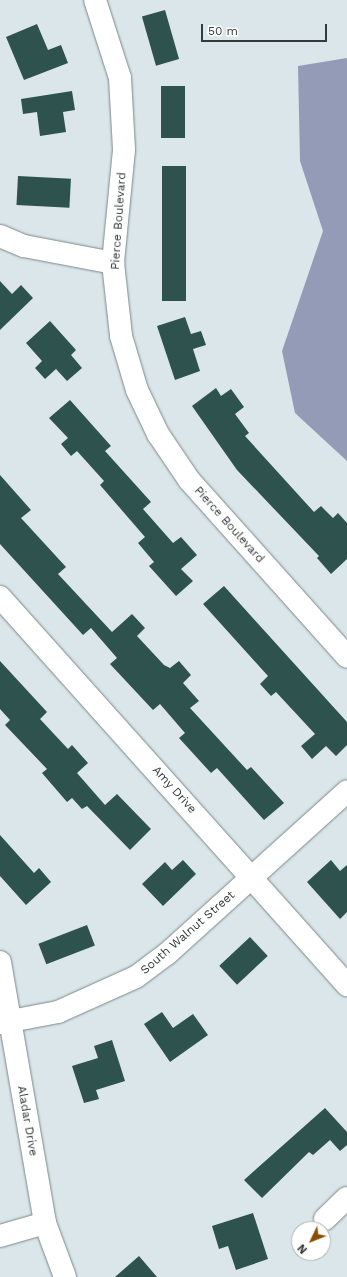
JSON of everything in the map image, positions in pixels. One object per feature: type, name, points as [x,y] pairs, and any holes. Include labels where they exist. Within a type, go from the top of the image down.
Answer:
[{"type":"street","name":"Pierce Boulevard","points":[[95,0],[120,78],[124,150],[113,263],[121,336],[137,390],[158,434],[189,480],[347,657]]},
{"type":"street","points":[[0,236],[24,246],[113,263]]},
{"type":"street","name":"Amy Drive","points":[[0,597],[252,876],[347,984]]},
{"type":"street","name":"South Walnut Street","points":[[5,1022],[58,1012],[104,994],[136,977],[347,791]]},
{"type":"street","name":"Aladar Drive","points":[[0,962],[5,1022],[45,1223],[65,1277]]},
{"type":"street","points":[[325,1219],[347,1198]]},
{"type":"street","points":[[0,1236],[45,1223]]},
{"type":"water","points":[[347,58],[347,461],[295,413],[282,351],[323,231],[300,161],[298,66]]},
{"type":"building","points":[[165,10],[179,59],[156,66],[142,17]]},
{"type":"building","points":[[37,24],[48,50],[61,45],[68,63],[24,80],[6,37]]},
{"type":"building","points":[[161,86],[185,86],[185,138],[161,138]]},
{"type":"building","points":[[72,91],[75,110],[63,112],[66,132],[40,136],[37,112],[23,114],[21,99]]},
{"type":"building","points":[[162,166],[186,166],[186,301],[162,301]]},
{"type":"building","points":[[18,176],[71,179],[69,208],[16,205]]},
{"type":"building","points":[[0,281],[12,294],[21,285],[33,298],[0,330]]},
{"type":"building","points":[[185,317],[191,334],[201,331],[206,345],[193,349],[200,371],[175,380],[157,326]]},
{"type":"building","points":[[50,321],[76,350],[71,355],[82,368],[67,381],[56,369],[45,379],[35,368],[42,361],[26,343]]},
{"type":"building","points":[[216,388],[221,396],[231,389],[244,407],[235,414],[249,433],[245,436],[314,512],[321,506],[333,518],[338,513],[347,523],[347,559],[331,574],[317,558],[319,556],[237,470],[192,406]]},
{"type":"building","points":[[70,400],[111,446],[105,451],[151,502],[143,509],[173,543],[181,537],[197,555],[181,569],[193,581],[176,596],[149,566],[154,562],[138,543],[145,537],[100,485],[104,481],[77,451],[71,456],[61,444],[68,438],[49,418]]},
{"type":"building","points":[[0,475],[31,510],[21,518],[66,567],[58,574],[112,632],[132,614],[145,628],[137,636],[164,665],[170,668],[179,661],[191,675],[183,683],[199,701],[190,708],[247,770],[251,767],[284,803],[264,820],[217,768],[211,773],[179,738],[185,733],[160,704],[153,710],[110,664],[117,658],[91,628],[83,635],[0,544]]},
{"type":"building","points":[[224,586],[347,722],[347,745],[336,756],[326,746],[312,759],[301,746],[315,734],[276,692],[271,696],[260,684],[268,676],[203,604]]},
{"type":"building","points":[[0,661],[47,712],[40,719],[68,749],[72,745],[88,763],[77,773],[105,805],[117,794],[151,829],[130,850],[87,806],[82,809],[72,798],[67,802],[42,773],[47,769],[5,725],[10,720],[0,709]]},
{"type":"building","points":[[0,835],[34,873],[39,868],[51,882],[26,905],[0,876]]},
{"type":"building","points":[[183,860],[196,874],[163,906],[142,884],[165,862],[172,870]]},
{"type":"building","points":[[331,860],[340,871],[347,865],[347,912],[340,919],[307,882]]},
{"type":"building","points":[[87,925],[95,946],[46,964],[38,944]]},
{"type":"building","points":[[250,937],[268,956],[237,985],[219,966]]},
{"type":"building","points":[[162,1012],[173,1028],[193,1014],[208,1035],[170,1062],[144,1024]]},
{"type":"building","points":[[112,1040],[125,1081],[96,1090],[99,1099],[84,1103],[72,1066],[98,1058],[94,1046]]},
{"type":"building","points":[[325,1108],[347,1132],[347,1145],[340,1151],[330,1140],[313,1155],[309,1152],[262,1198],[244,1180]]},
{"type":"building","points":[[253,1213],[268,1259],[236,1270],[228,1246],[219,1249],[212,1226]]},
{"type":"building","points":[[139,1256],[157,1277],[115,1277]]}]
